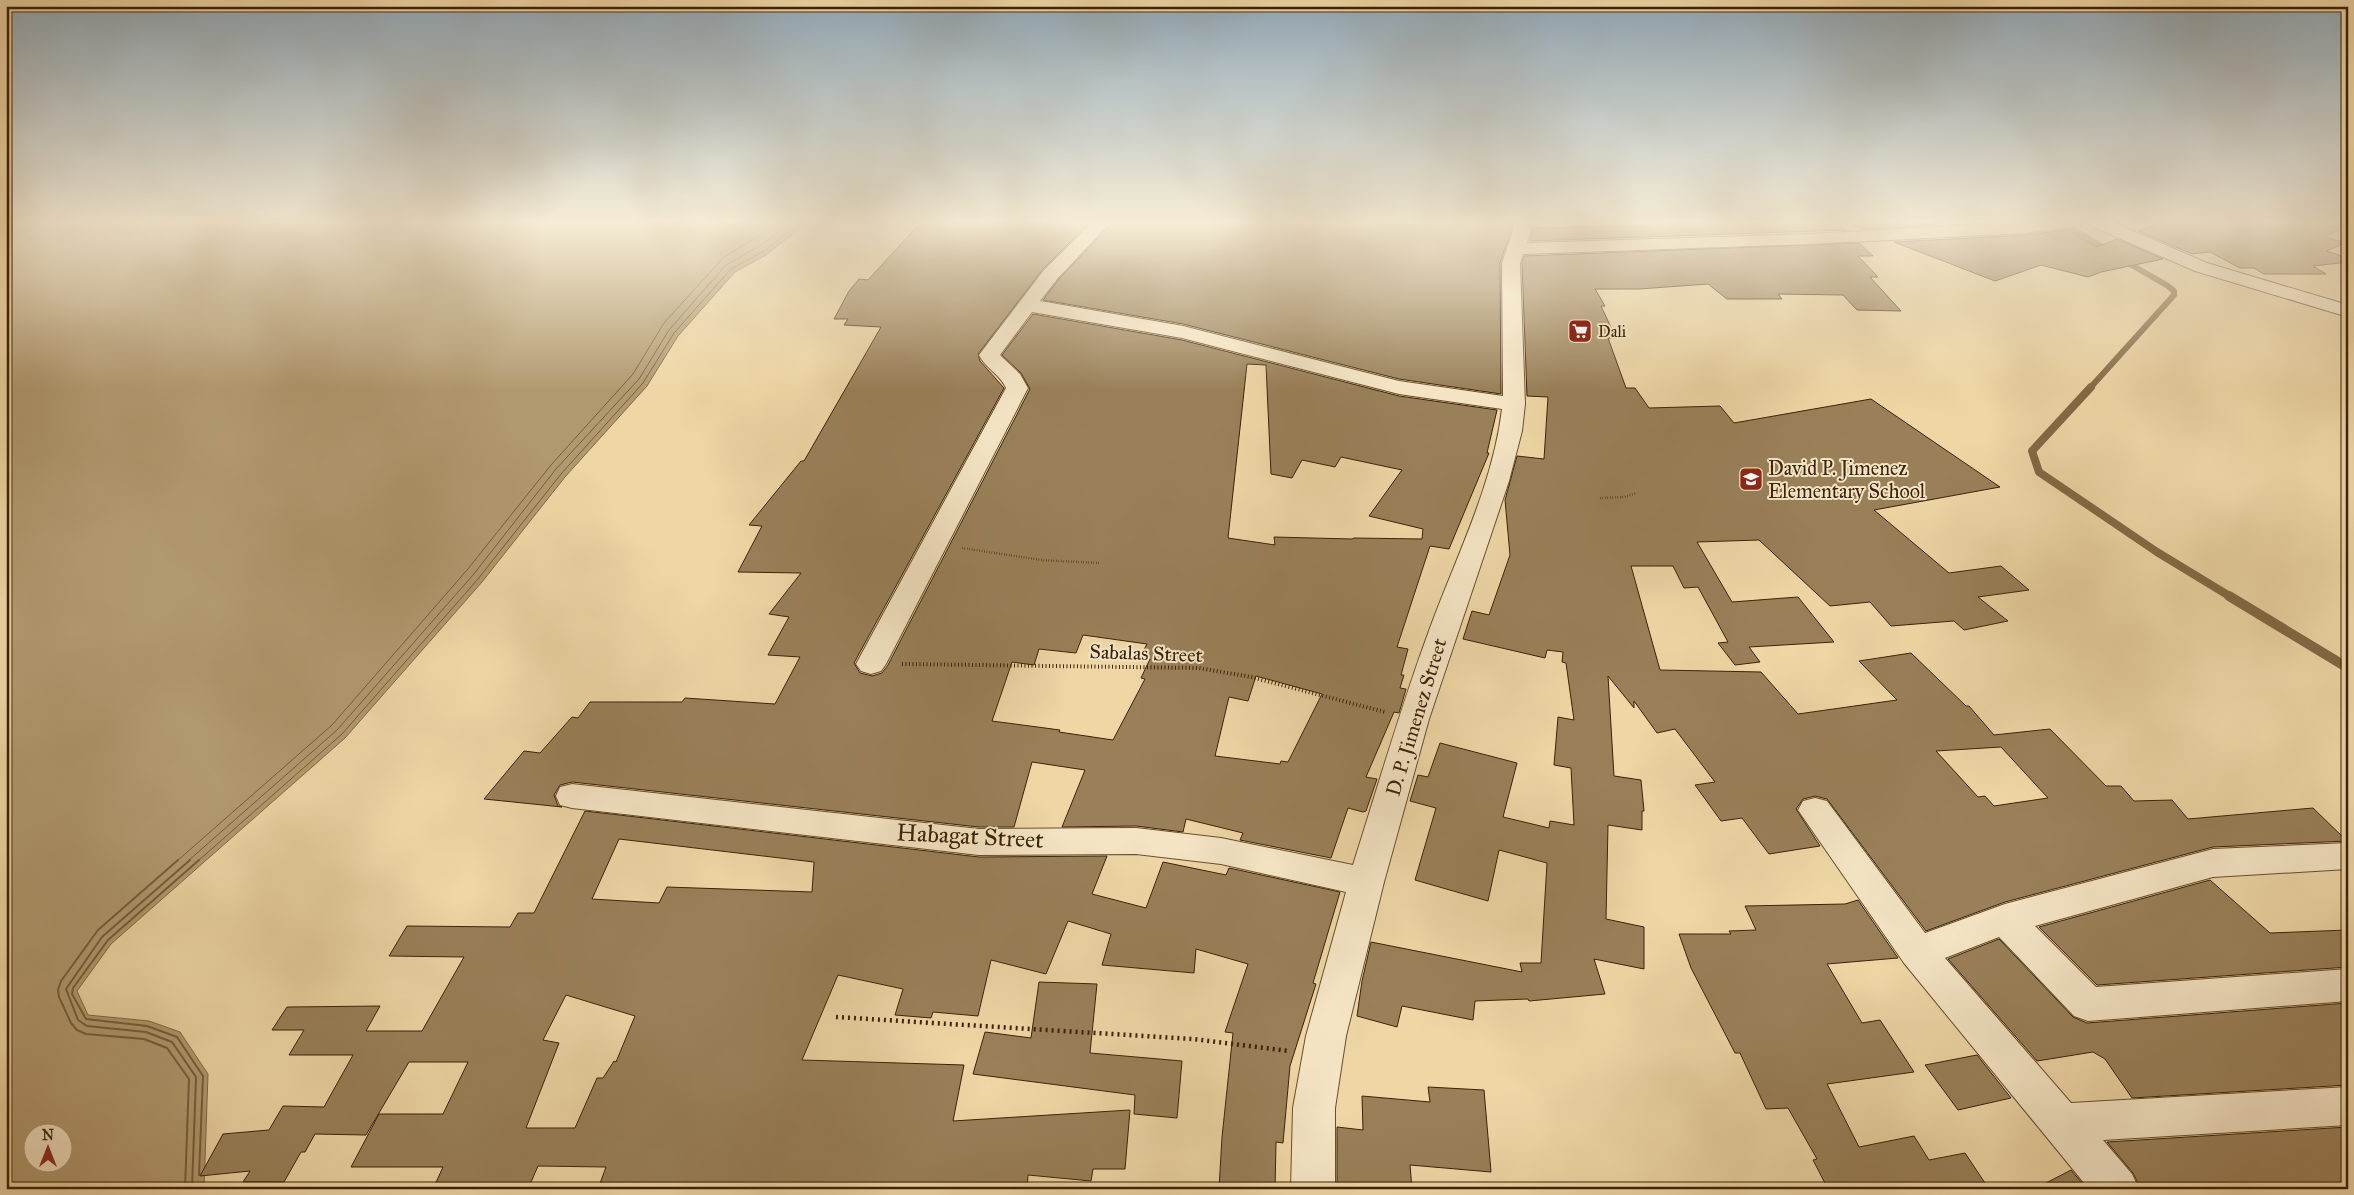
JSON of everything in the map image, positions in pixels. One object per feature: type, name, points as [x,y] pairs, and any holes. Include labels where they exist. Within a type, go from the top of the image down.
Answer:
[{"type":"street","points":[[871,664],[1017,388],[1016,382],[991,361],[989,355],[1048,278]]},
{"type":"street","name":"D. P. Jimenez Street","points":[[1313,1189],[1314,1108],[1322,1055],[1366,882],[1414,720],[1445,626],[1460,590],[1512,432],[1514,404],[1511,278]]},
{"type":"street","points":[[2238,278],[2348,311]]},
{"type":"street","points":[[1027,306],[1183,332],[1399,388],[1514,404]]},
{"type":"street","name":"Habagat Street","points":[[572,796],[979,842],[1136,841],[1221,851],[1366,882]]},
{"type":"street","points":[[1815,810],[1917,952],[2117,1189]]},
{"type":"street","points":[[1917,952],[2005,919],[2214,863],[2348,856]]},
{"type":"street","points":[[2005,919],[2088,1004],[2348,985]]},
{"type":"street","points":[[2060,1123],[2348,1106]]},
{"type":"path","points":[[1600,498],[1624,497],[1637,493]]},
{"type":"path","points":[[934,545],[977,549],[1041,560],[1101,563]]},
{"type":"path","name":"Sabalas Street","points":[[871,664],[1199,668],[1251,677],[1414,720]]},
{"type":"path","points":[[836,1018],[1193,1038],[1322,1055]]},
{"type":"water","points":[[6,278],[730,278],[678,336],[647,386],[565,477],[482,582],[345,738],[111,944],[77,991],[88,1015],[149,1021],[180,1032],[208,1074],[204,1189],[6,1189]]},
{"type":"building","points":[[1036,278],[978,354],[980,361],[1004,388],[854,663],[860,673],[872,676],[882,673],[888,665],[1030,389],[1021,373],[1002,355],[1033,314],[1182,340],[1399,396],[1497,410],[1487,453],[1489,453],[1449,549],[1430,546],[1397,647],[1408,649],[1401,675],[1404,675],[1400,688],[1406,689],[1399,713],[1394,712],[1366,777],[1377,779],[1366,811],[1348,808],[1331,858],[1240,840],[1243,833],[1186,819],[1183,832],[1136,826],[1062,827],[1085,770],[1032,762],[1014,827],[979,827],[572,782],[560,785],[554,795],[558,806],[562,807],[484,799],[524,751],[540,753],[572,717],[578,718],[590,702],[682,702],[685,698],[775,704],[800,657],[768,655],[789,617],[769,614],[801,573],[738,572],[762,526],[749,525],[801,461],[804,461],[881,327],[844,325],[848,319],[834,319],[849,291],[859,279]],"holes":[[[1247,364],[1266,365],[1271,474],[1292,478],[1302,460],[1335,467],[1341,457],[1402,470],[1369,516],[1423,529],[1422,539],[1274,537],[1275,545],[1228,538]],[[1083,635],[1147,644],[1140,657],[1150,659],[1141,678],[1145,679],[1113,740],[1059,732],[1060,730],[992,721],[1012,662],[1034,665],[1039,649],[1076,653]],[[1256,676],[1322,694],[1288,762],[1281,761],[1280,764],[1215,756],[1229,697],[1248,701]]]},
{"type":"building","points":[[1500,278],[1501,394],[1399,379],[1183,324],[1043,300],[1059,279]]},
{"type":"building","points":[[1523,278],[1871,278],[1901,311],[1857,310],[1843,295],[1778,294],[1782,299],[1727,299],[1708,284],[1639,289],[1595,289],[1605,306],[1601,306],[1616,338],[1608,338],[1626,388],[1635,388],[1649,408],[1720,406],[1734,423],[1871,399],[2000,487],[1874,510],[1949,573],[2001,566],[2029,590],[1978,597],[2008,621],[1964,630],[1954,621],[1891,626],[1870,602],[1830,606],[1759,540],[1697,542],[1732,602],[1798,597],[1834,642],[1749,647],[1760,662],[1735,665],[1718,643],[1728,642],[1698,587],[1684,588],[1673,566],[1631,566],[1660,670],[1761,672],[1798,714],[1897,700],[1859,661],[1911,653],[1966,706],[1969,706],[1994,735],[2050,729],[2106,786],[2121,786],[2134,801],[2172,800],[2188,819],[2313,808],[2347,841],[2213,847],[2005,902],[1926,931],[1827,799],[1815,796],[1803,799],[1796,809],[1820,846],[1769,854],[1742,818],[1721,821],[1695,785],[1715,782],[1675,729],[1657,733],[1634,701],[1634,708],[1608,676],[1614,776],[1641,780],[1644,811],[1642,811],[1642,830],[1608,825],[1606,919],[1644,927],[1644,969],[1594,959],[1605,994],[1529,1001],[1528,999],[1475,1001],[1473,1020],[1402,1006],[1397,1027],[1357,1016],[1362,981],[1371,942],[1522,972],[1520,963],[1541,963],[1547,863],[1499,850],[1488,901],[1415,880],[1436,808],[1410,801],[1418,775],[1428,777],[1440,743],[1517,763],[1503,817],[1549,828],[1550,821],[1574,825],[1571,768],[1554,765],[1558,717],[1574,720],[1566,663],[1562,662],[1563,652],[1547,650],[1545,658],[1463,639],[1472,611],[1489,615],[1510,555],[1505,500],[1517,456],[1544,459],[1548,397],[1527,396]],"holes":[[[2001,747],[2048,798],[1994,806],[1985,796],[1978,797],[1936,751]]]},
{"type":"building","points":[[1987,278],[2004,278],[1995,281]]},
{"type":"building","points":[[585,811],[979,857],[1107,856],[1092,894],[1146,908],[1163,862],[1226,875],[1229,868],[1340,892],[1313,983],[1316,984],[1290,1066],[1283,1143],[1276,1142],[1275,1189],[1219,1189],[1222,1137],[1233,1033],[1225,1032],[1248,964],[1196,949],[1194,973],[1102,965],[1111,934],[1068,921],[1046,974],[991,960],[978,1016],[933,1012],[931,1018],[895,1015],[903,989],[838,975],[802,1060],[964,1065],[953,1121],[1130,1110],[1125,1169],[1093,1169],[1091,1181],[1028,1175],[1027,1189],[598,1189],[606,1167],[538,1166],[528,1189],[433,1189],[443,1167],[351,1167],[379,1114],[443,1114],[468,1062],[409,1062],[366,1135],[315,1134],[305,1152],[301,1152],[284,1182],[243,1182],[250,1171],[200,1176],[223,1134],[269,1130],[283,1106],[324,1107],[353,1055],[289,1055],[304,1030],[272,1030],[287,1007],[380,1006],[366,1031],[422,1031],[464,957],[389,956],[407,926],[510,927],[518,913],[534,913]],"holes":[[[619,839],[814,862],[812,892],[667,887],[659,903],[592,899]],[[566,995],[635,1016],[616,1062],[614,1061],[603,1078],[597,1078],[575,1128],[526,1128],[559,1043],[543,1040]]]},
{"type":"building","points":[[2210,880],[2270,933],[2348,930],[2348,967],[2097,985],[2039,927]]},
{"type":"building","points":[[1858,900],[1898,958],[1827,964],[1862,1023],[1880,1020],[1914,1072],[1827,1084],[1859,1147],[1914,1136],[1929,1160],[1965,1153],[1989,1189],[1828,1189],[1813,1160],[1817,1159],[1788,1108],[1766,1109],[1740,1053],[1735,1053],[1691,968],[1679,934],[1731,934],[1729,931],[1756,930],[1745,906],[1845,904]]},
{"type":"building","points":[[1999,939],[2073,1017],[2087,1023],[2348,1003],[2348,1085],[2132,1098],[2105,1059],[2093,1052],[2037,1061],[1948,959]]},
{"type":"building","points":[[1039,982],[1097,984],[1090,1053],[1182,1061],[1177,1118],[1134,1114],[1135,1095],[973,1074],[985,1032],[1031,1038]]},
{"type":"building","points":[[1977,1055],[2011,1098],[1958,1110],[1925,1065]]},
{"type":"building","points":[[1428,1087],[1484,1090],[1491,1172],[1410,1165],[1412,1189],[1337,1189],[1337,1127],[1363,1130],[1362,1096],[1430,1102]]},
{"type":"building","points":[[2348,1127],[2348,1189],[2233,1189],[2229,1183],[2138,1183],[2133,1173],[2107,1142]]},
{"type":"building","points":[[2071,1170],[2082,1183],[2046,1183]]},
{"type":"waterway","points":[[2090,388],[2174,295],[2174,291],[2154,278]]},
{"type":"waterway","points":[[2091,387],[2032,451],[2039,472],[2157,552],[2231,597]]},
{"type":"waterway","points":[[2229,596],[2348,668]]},
{"type":"place","name":"Dali","points":[[1580,331]]},
{"type":"place","name":"David P. Jimenez Elementary School","points":[[1751,479]]}]
